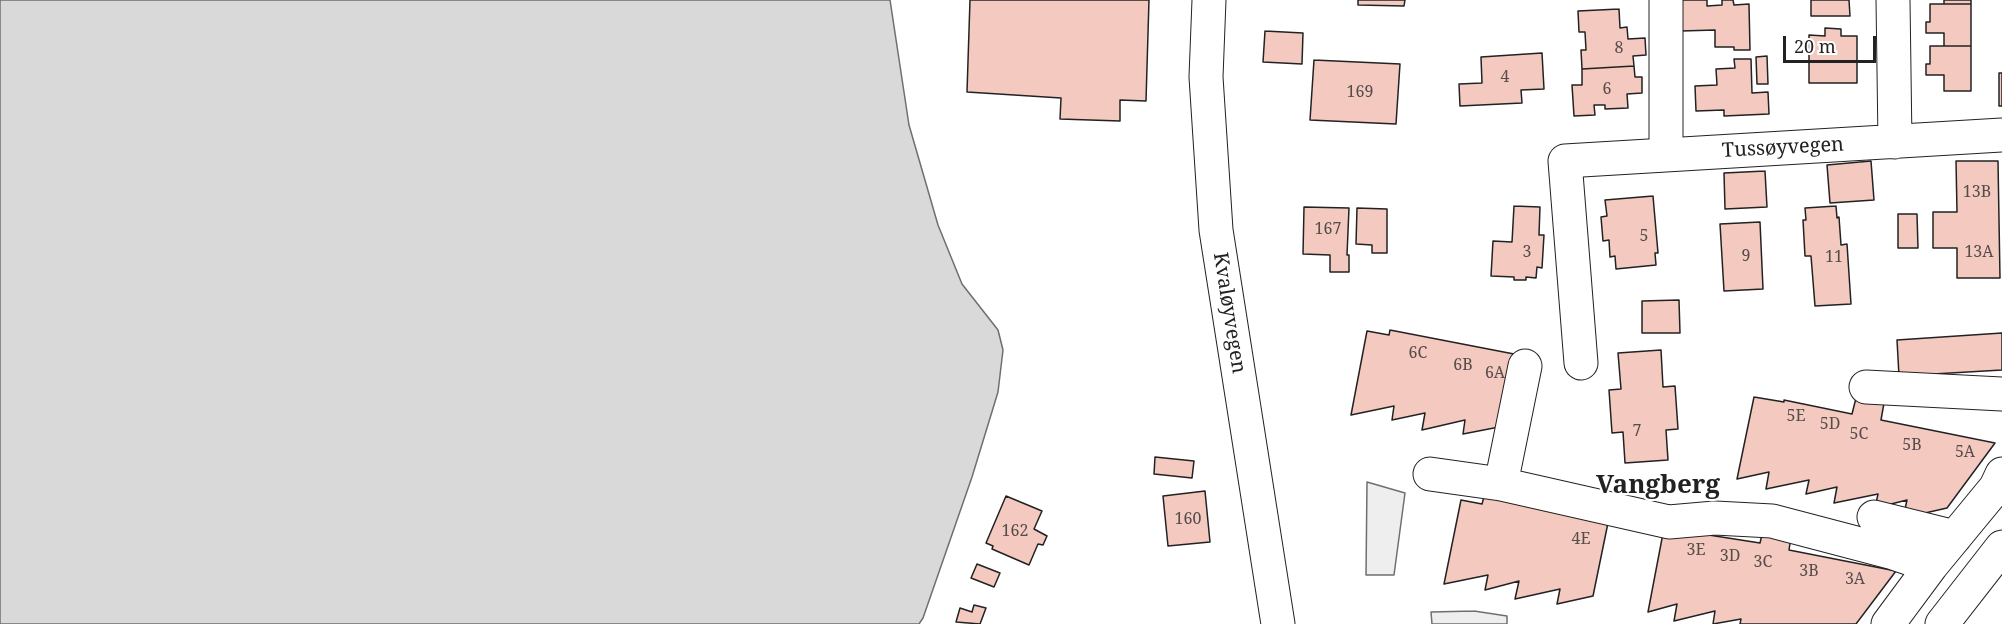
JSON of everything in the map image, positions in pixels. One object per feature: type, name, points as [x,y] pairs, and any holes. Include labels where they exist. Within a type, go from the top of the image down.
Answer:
[{"type":"street","name":"Kvaløyvegen","points":[[1209,0],[1206,77],[1216,230],[1278,624]]},
{"type":"street","points":[[1666,0],[1666,155]]},
{"type":"street","points":[[1893,0],[1895,142]]},
{"type":"street","name":"Tussøyvegen","points":[[1581,363],[1565,161],[2002,135]]},
{"type":"street","points":[[1501,484],[1525,366]]},
{"type":"street","points":[[1866,387],[2002,394]]},
{"type":"street","points":[[1430,474],[1501,484],[1669,522],[1715,518],[1772,521],[1890,552],[1931,566]]},
{"type":"street","points":[[1888,624],[1931,566],[1996,487],[2002,474]]},
{"type":"street","points":[[1874,518],[1955,537]]},
{"type":"street","points":[[1942,624],[2002,547]]},
{"type":"shaded area","points":[[0,0],[890,0],[909,125],[938,225],[962,284],[998,330],[1003,350],[998,392],[972,477],[919,624],[0,624]]},
{"type":"shaded area","points":[[1367,482],[1405,493],[1394,575],[1366,575]]},
{"type":"shaded area","points":[[1474,611],[1507,616],[1507,624],[1432,624],[1431,612]]},
{"type":"building","points":[[970,0],[1149,0],[1146,101],[1120,100],[1120,121],[1060,119],[1061,98],[967,92]]},
{"type":"building","points":[[1358,0],[1405,0],[1404,6],[1358,5]]},
{"type":"building","points":[[1680,0],[1707,0],[1707,6],[1722,5],[1722,0],[1733,0],[1734,5],[1749,4],[1750,50],[1715,47],[1715,30],[1681,31]]},
{"type":"building","points":[[1811,0],[1849,0],[1850,16],[1811,16]]},
{"type":"building","points":[[1944,0],[1971,0],[1971,4],[1944,4]]},
{"type":"building","points":[[1930,4],[1971,4],[1971,46],[1944,46],[1944,33],[1926,33],[1926,22],[1930,22]]},
{"type":"building","points":[[1619,9],[1620,28],[1627,27],[1628,39],[1645,38],[1646,55],[1633,56],[1634,66],[1582,69],[1581,50],[1586,50],[1585,32],[1579,32],[1578,11]]},
{"type":"building","points":[[1825,28],[1841,29],[1841,36],[1857,36],[1857,83],[1809,83],[1809,35],[1825,36]]},
{"type":"building","points":[[1265,31],[1303,33],[1302,64],[1263,62]]},
{"type":"building","points":[[1930,46],[1971,46],[1971,91],[1944,91],[1944,75],[1926,75],[1926,64],[1930,64]]},
{"type":"building","points":[[1542,53],[1544,89],[1521,90],[1522,103],[1460,106],[1459,84],[1482,83],[1481,57]]},
{"type":"building","points":[[1767,56],[1768,84],[1757,84],[1756,57]]},
{"type":"building","points":[[1734,59],[1751,59],[1752,93],[1768,92],[1769,114],[1724,116],[1724,110],[1696,111],[1695,86],[1717,85],[1716,69],[1735,68]]},
{"type":"building","points":[[1314,60],[1400,64],[1396,124],[1310,120]]},
{"type":"building","points":[[1634,66],[1635,77],[1642,77],[1642,93],[1627,94],[1628,108],[1605,109],[1605,105],[1594,105],[1595,115],[1574,116],[1572,85],[1582,85],[1582,69]]},
{"type":"building","points":[[1999,73],[2002,73],[2002,106],[1999,106]]},
{"type":"building","points":[[1871,161],[1874,200],[1830,203],[1827,165]]},
{"type":"building","points":[[1956,161],[1998,161],[2000,278],[1957,278],[1957,248],[1933,248],[1933,212],[1957,212]]},
{"type":"building","points":[[1765,171],[1767,207],[1725,209],[1724,173]]},
{"type":"building","points":[[1653,196],[1658,253],[1655,253],[1656,265],[1616,269],[1615,256],[1610,257],[1609,240],[1603,241],[1601,217],[1607,216],[1605,200]]},
{"type":"building","points":[[1514,206],[1540,207],[1539,235],[1544,235],[1542,268],[1537,267],[1536,278],[1526,277],[1526,280],[1514,280],[1514,277],[1491,276],[1493,241],[1512,242]]},
{"type":"building","points":[[1836,206],[1841,245],[1847,244],[1851,304],[1815,306],[1811,256],[1805,256],[1803,220],[1806,220],[1805,208]]},
{"type":"building","points":[[1304,207],[1349,208],[1347,255],[1349,255],[1349,272],[1330,272],[1330,255],[1303,254]]},
{"type":"building","points":[[1357,208],[1387,209],[1387,253],[1372,253],[1372,245],[1356,244]]},
{"type":"building","points":[[1898,214],[1917,214],[1918,248],[1898,248]]},
{"type":"building","points":[[1760,222],[1763,289],[1724,291],[1720,224]]},
{"type":"building","points":[[1679,300],[1680,333],[1642,333],[1642,301]]},
{"type":"building","points":[[1390,330],[1514,354],[1499,427],[1463,434],[1465,420],[1422,430],[1425,413],[1392,420],[1394,406],[1351,415],[1367,331],[1389,335]]},
{"type":"building","points":[[2002,333],[2002,370],[1899,376],[1897,340]]},
{"type":"building","points":[[1661,350],[1663,387],[1675,386],[1678,429],[1666,430],[1668,460],[1625,463],[1623,432],[1612,433],[1609,390],[1621,389],[1618,353]]},
{"type":"building","points":[[1754,397],[1784,402],[1784,400],[1852,414],[1856,398],[1884,403],[1881,420],[1995,443],[1947,508],[1903,518],[1907,500],[1875,508],[1878,494],[1834,503],[1837,487],[1806,494],[1809,480],[1766,489],[1769,472],[1737,479]]},
{"type":"building","points":[[1155,457],[1194,461],[1192,478],[1154,474]]},
{"type":"building","points":[[1205,491],[1210,542],[1168,546],[1163,496]]},
{"type":"building","points":[[1485,493],[1609,518],[1593,596],[1557,604],[1560,589],[1515,599],[1519,581],[1485,590],[1488,575],[1444,584],[1461,500],[1482,504]]},
{"type":"building","points":[[1006,496],[1042,511],[1034,529],[1047,536],[1043,545],[1038,544],[1029,565],[992,549],[993,546],[986,543]]},
{"type":"building","points":[[1664,528],[1760,543],[1763,530],[1791,537],[1789,550],[1896,571],[1856,624],[1740,624],[1741,619],[1713,624],[1715,611],[1674,621],[1677,604],[1648,612]]},
{"type":"building","points":[[977,564],[1000,573],[994,587],[971,578]]},
{"type":"building","points":[[974,605],[986,608],[980,624],[956,622],[960,608],[972,612]]},
{"type":"district","name":"Vangberg","points":[[1658,486]]}]
